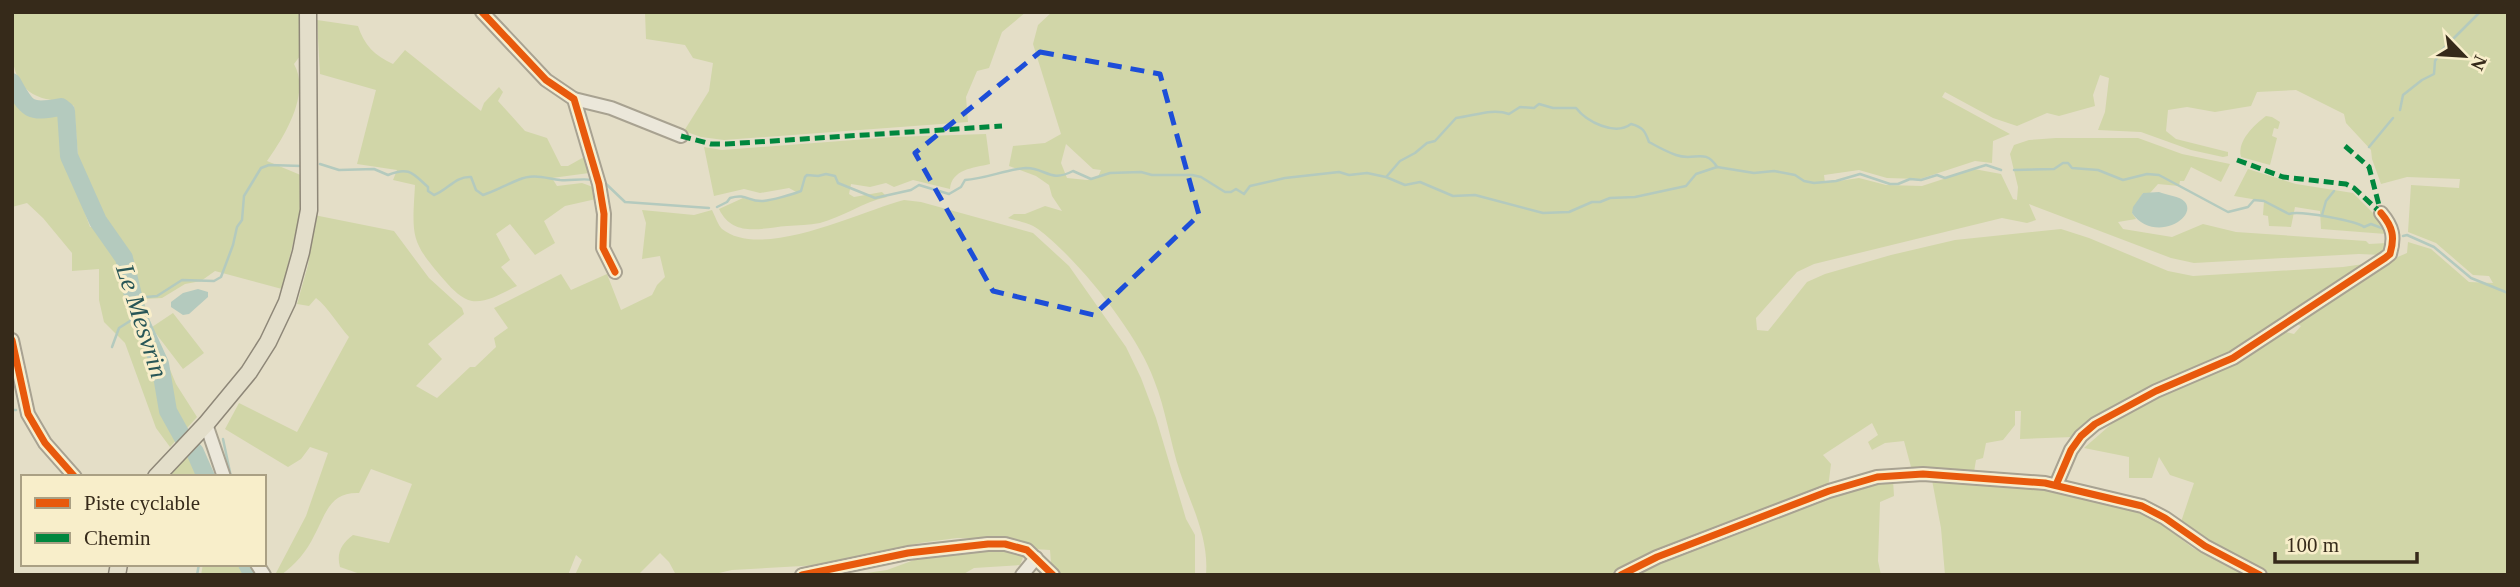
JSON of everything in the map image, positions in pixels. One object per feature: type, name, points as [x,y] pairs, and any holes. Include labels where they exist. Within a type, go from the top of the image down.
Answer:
[{"type":"main road","points":[[158,475],[243,381],[268,342],[287,302],[309,210],[308,12]]},
{"type":"street","points":[[482,12],[546,80],[574,99],[611,108],[681,136]]},
{"type":"street","points":[[574,99],[598,180],[604,214],[603,248],[615,272]]},
{"type":"street","points":[[2056,485],[2071,450],[2081,436],[2095,424],[2156,391],[2233,358],[2390,254],[2393,234],[2381,213]]},
{"type":"street","points":[[12,340],[28,414],[45,443],[73,475]]},
{"type":"street","points":[[202,428],[222,475]]},
{"type":"street","points":[[1621,575],[1657,557],[1829,491],[1877,477],[1923,474],[2056,485],[2153,511],[2205,546],[2260,575]]},
{"type":"street","points":[[802,575],[908,553],[964,545],[1017,546],[1037,558],[1053,575]]},
{"type":"street","points":[[1022,575],[1037,558]]},
{"type":"highlighted area","points":[[1040,52],[1160,74],[1199,215],[1094,315],[993,291],[915,153]]},
{"type":"green space","points":[[12,12],[302,13],[300,56],[294,64],[299,88],[297,102],[281,140],[267,161],[303,176],[300,214],[282,289],[215,271],[201,281],[185,284],[162,298],[143,299],[152,327],[173,313],[204,353],[183,369],[154,331],[176,384],[197,417],[170,447],[156,428],[125,343],[104,322],[99,300],[99,269],[72,271],[72,253],[43,218],[27,203],[12,207],[12,95],[22,108],[32,115],[59,113],[65,158],[90,227],[112,228],[98,204],[78,156],[74,106],[30,92],[16,74],[12,50]]},
{"type":"green space","points":[[645,12],[1026,12],[1002,32],[989,68],[977,71],[966,97],[968,122],[724,140],[701,137],[684,131],[709,91],[713,63],[693,58],[685,45],[646,39]]},
{"type":"green space","points":[[1052,12],[2508,12],[2508,575],[2272,575],[2210,542],[2181,522],[2194,483],[2170,475],[2159,457],[2152,478],[2129,478],[2129,457],[2084,448],[2124,413],[2282,331],[2294,334],[2301,326],[2295,323],[2386,262],[2407,253],[2408,242],[2431,249],[2469,282],[2493,283],[2489,276],[2473,275],[2436,243],[2408,232],[2411,185],[2459,188],[2460,179],[2407,177],[2381,184],[2371,150],[2346,123],[2344,114],[2296,90],[2257,92],[2251,106],[2215,112],[2187,107],[2168,110],[2166,131],[2176,139],[2228,152],[2228,156],[2223,157],[2191,150],[2141,132],[2098,130],[2105,112],[2109,78],[2100,75],[2093,95],[2095,106],[2059,116],[2047,113],[2017,126],[1993,118],[1945,92],[1942,97],[2010,134],[1993,141],[1992,163],[1975,161],[1920,179],[1887,178],[1859,170],[1824,175],[1825,183],[1859,178],[1886,185],[1922,186],[1974,169],[2001,174],[2013,199],[2017,200],[2018,187],[2010,154],[2014,145],[2029,140],[2056,138],[2138,138],[2182,154],[2230,164],[2221,182],[2191,167],[2179,186],[2158,184],[2150,193],[2143,193],[2132,213],[2136,219],[2118,222],[2123,229],[2172,237],[2203,224],[2236,232],[2366,241],[2369,244],[2387,243],[2387,251],[2382,255],[2194,263],[2171,258],[2029,204],[2036,220],[2027,223],[2002,218],[1814,264],[1797,272],[1756,318],[1757,330],[1768,331],[1807,282],[1825,274],[1891,255],[1955,240],[2061,229],[2168,271],[2193,276],[2371,263],[2233,355],[2113,406],[2073,437],[2020,439],[2021,411],[2015,411],[2015,425],[2003,440],[1986,443],[1983,458],[1976,460],[1974,472],[1911,467],[1904,441],[1885,443],[1872,450],[1868,442],[1878,435],[1872,423],[1823,455],[1831,464],[1828,488],[1648,555],[1613,575],[1206,575],[1205,548],[1199,523],[1177,461],[1158,391],[1135,341],[1088,277],[1054,242],[1035,227],[1008,218],[1045,206],[1062,211],[1052,196],[1049,185],[1036,176],[1009,166],[1013,146],[1045,143],[1061,134],[1033,44],[1038,25]],"holes":[[[1066,144],[1093,169],[1101,170],[1098,177],[1087,180],[1067,178],[1061,163]]]},
{"type":"green space","points":[[317,20],[358,26],[371,49],[393,64],[405,50],[481,111],[484,103],[499,87],[503,92],[498,101],[525,131],[547,138],[561,166],[568,166],[584,157],[589,173],[552,178],[557,186],[582,183],[593,187],[596,199],[565,206],[544,221],[555,243],[535,255],[510,224],[496,234],[510,260],[501,267],[517,286],[489,299],[472,301],[451,288],[434,268],[416,238],[415,185],[393,180],[397,170],[357,164],[376,90],[320,74]]},
{"type":"green space","points":[[2266,116],[2280,122],[2278,129],[2274,128],[2272,136],[2277,138],[2270,165],[2241,157],[2240,151],[2248,134]]},
{"type":"green space","points":[[986,134],[990,164],[959,173],[950,189],[913,180],[894,187],[886,183],[870,187],[851,184],[849,194],[854,197],[882,192],[887,197],[820,223],[758,229],[740,228],[732,224],[719,209],[743,198],[760,202],[798,193],[789,188],[760,193],[744,189],[714,196],[704,147],[722,150],[893,137]]},
{"type":"green space","points":[[2248,169],[2296,184],[2353,193],[2382,222],[2386,234],[2321,229],[2320,211],[2295,207],[2291,227],[2269,226],[2268,216],[2263,215],[2264,201],[2234,196]]},
{"type":"green space","points":[[904,200],[921,202],[1033,233],[1069,266],[1126,347],[1141,378],[1156,418],[1186,519],[1195,535],[1195,575],[1060,575],[1051,563],[1050,550],[1034,549],[1014,540],[957,538],[920,543],[820,565],[732,570],[710,575],[676,575],[660,553],[638,575],[575,575],[582,560],[576,555],[568,575],[363,575],[340,567],[341,549],[353,535],[389,543],[412,484],[371,469],[359,493],[341,496],[335,500],[300,557],[281,575],[276,573],[306,516],[328,453],[310,447],[301,459],[288,467],[225,429],[239,403],[297,432],[349,337],[316,298],[309,306],[297,304],[308,265],[314,215],[394,231],[429,278],[462,308],[464,314],[428,344],[442,359],[416,386],[437,398],[496,347],[494,338],[508,328],[494,308],[561,274],[571,290],[607,274],[621,310],[652,295],[665,277],[660,256],[642,259],[646,223],[642,210],[694,215],[712,210],[722,229],[740,237],[761,240],[812,231]]},
{"type":"green space","points":[[186,455],[194,458],[201,475],[171,475]]},
{"type":"green space","points":[[1893,480],[1894,496],[1880,502],[1878,561],[1881,575],[1636,575],[1654,564],[1773,520],[1827,496]]},
{"type":"green space","points":[[1932,480],[2051,489],[2141,513],[2156,520],[2193,548],[2250,575],[1945,575],[1941,528]]},
{"type":"green space","points":[[1009,551],[1024,555],[1020,565],[974,568],[962,575],[853,575],[887,570],[925,556]]},
{"type":"green space","points":[[203,566],[240,566],[247,575],[201,575]]},
{"type":"shaded area","points":[[2159,192],[2183,200],[2187,208],[2180,221],[2172,225],[2151,227],[2132,213],[2133,207],[2143,193]]},
{"type":"shaded area","points":[[198,289],[208,292],[208,297],[189,314],[183,315],[171,307],[171,302],[183,293]]},
{"type":"waterway","points":[[2400,110],[2403,95],[2434,74],[2435,61],[2441,51],[2480,12]]},
{"type":"waterway","name":"Le Mesvrin","points":[[12,82],[21,99],[30,107],[42,110],[61,107],[66,111],[69,156],[98,221],[124,258],[138,316],[160,364],[168,411],[183,438],[195,452],[205,475]]},
{"type":"waterway","points":[[1387,176],[1400,161],[1427,143],[1435,141],[1456,118],[1490,112],[1509,114],[1520,107],[1534,108],[1539,104],[1553,108],[1576,108],[1587,118],[1609,128],[1635,125],[1643,130],[1649,142],[1662,149],[1682,157],[1704,156],[1717,167]]},
{"type":"waterway","points":[[2369,147],[2393,118]]},
{"type":"waterway","points":[[2014,170],[2054,169],[2068,163],[2072,168],[2098,170],[2123,180],[2147,174],[2159,175],[2228,212],[2248,207],[2254,200],[2264,201],[2289,214],[2328,217],[2364,227],[2371,224],[2387,230]]},
{"type":"waterway","points":[[320,164],[339,170],[374,169],[388,175],[406,171],[419,178],[434,195],[465,177],[471,177],[476,190],[483,195],[529,177],[593,180]]},
{"type":"waterway","points":[[135,303],[146,297],[157,296],[182,280],[214,281],[221,277],[237,227],[242,220],[244,196],[261,168],[269,165],[302,166]]},
{"type":"waterway","points":[[717,207],[730,198],[744,197],[763,201],[797,193],[801,191],[807,175],[835,176],[838,183],[875,198],[911,190],[919,185],[949,194],[961,187],[965,180],[1026,168],[1059,176],[1073,171],[1091,179],[1110,173],[1192,175],[1201,177],[1225,192],[1236,189],[1244,194],[1250,186],[1285,178],[1339,172],[1349,175],[1367,173],[1405,185],[1420,182],[1453,196],[1475,195],[1543,213],[1569,212],[1592,202],[1635,197],[1686,186],[1696,174],[1717,167],[1754,173],[1774,171],[1795,175],[1814,183],[1836,181],[1860,174],[1890,184],[1937,175],[1945,178],[1986,165],[2001,170]]},
{"type":"waterway","points":[[603,181],[625,202],[709,208]]},
{"type":"waterway","points":[[2322,215],[2326,201],[2334,191]]},
{"type":"waterway","points":[[2403,236],[2407,235],[2434,247],[2471,278],[2508,293]]},
{"type":"waterway","points":[[112,347],[119,328],[138,316]]},
{"type":"waterway","points":[[223,439],[231,475]]},
{"type":"waterway","points":[[197,575],[199,566]]},
{"type":"waterway","name":"Le Mesvrin","points":[[248,566],[253,575]]},
{"type":"marked path","points":[[681,136],[711,144],[726,144],[1002,126]]},
{"type":"marked path","points":[[2345,146],[2369,167],[2381,213]]},
{"type":"marked path","points":[[2237,160],[2283,177],[2346,184],[2381,213]]},
{"type":"cycle path","points":[[482,12],[546,80],[574,99],[599,184],[604,214],[603,248],[615,272]]},
{"type":"cycle path","points":[[2056,485],[2071,450],[2081,436],[2095,424],[2156,391],[2233,358],[2390,254],[2392,232],[2381,213]]},
{"type":"cycle path","points":[[12,340],[28,414],[45,443],[73,475]]},
{"type":"cycle path","points":[[1621,575],[1657,557],[1829,491],[1877,477],[1923,474],[2045,483],[2142,506],[2165,518],[2205,546],[2260,575]]},
{"type":"cycle path","points":[[802,575],[908,553],[988,544],[1005,544],[1027,550],[1053,575]]}]
